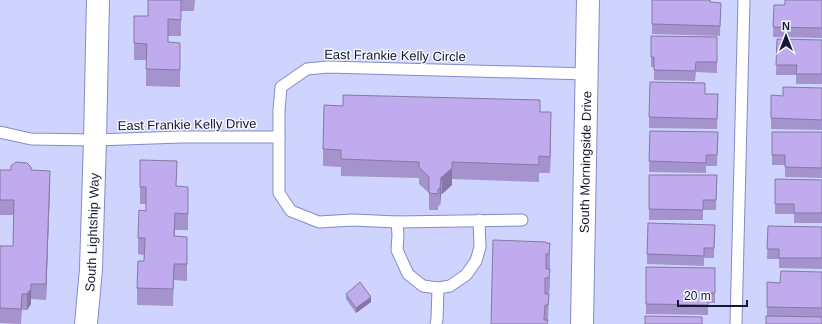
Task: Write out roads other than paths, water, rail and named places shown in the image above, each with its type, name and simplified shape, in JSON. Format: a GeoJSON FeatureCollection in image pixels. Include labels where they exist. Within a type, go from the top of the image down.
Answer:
{"type":"FeatureCollection","features":[{"type":"Feature","properties":{"kind":"street","name":"South Lightship Way"},"geometry":{"type":"LineString","coordinates":[[86,324],[91,269],[98,0]]}},
{"type":"Feature","properties":{"kind":"street","name":"South Morningside Drive"},"geometry":{"type":"LineString","coordinates":[[582,324],[588,0]]}},
{"type":"Feature","properties":{"kind":"lane"},"geometry":{"type":"LineString","coordinates":[[736,324],[744,0]]}},
{"type":"Feature","properties":{"kind":"lane","name":"East Frankie Kelly Circle"},"geometry":{"type":"LineString","coordinates":[[522,220],[397,222],[353,220],[319,222],[291,211],[279,193],[279,110],[281,87],[307,69],[328,67],[587,74]]}},
{"type":"Feature","properties":{"kind":"lane"},"geometry":{"type":"LineString","coordinates":[[0,132],[31,139],[95,140]]}},
{"type":"Feature","properties":{"kind":"lane","name":"East Frankie Kelly Drive"},"geometry":{"type":"LineString","coordinates":[[95,140],[279,137]]}},
{"type":"Feature","properties":{"kind":"lane"},"geometry":{"type":"LineString","coordinates":[[397,222],[397,250],[408,274],[422,286],[438,288],[450,286],[466,275],[476,261],[480,246],[479,220]]}},
{"type":"Feature","properties":{"kind":"lane"},"geometry":{"type":"LineString","coordinates":[[436,324],[438,288]]}}]}
